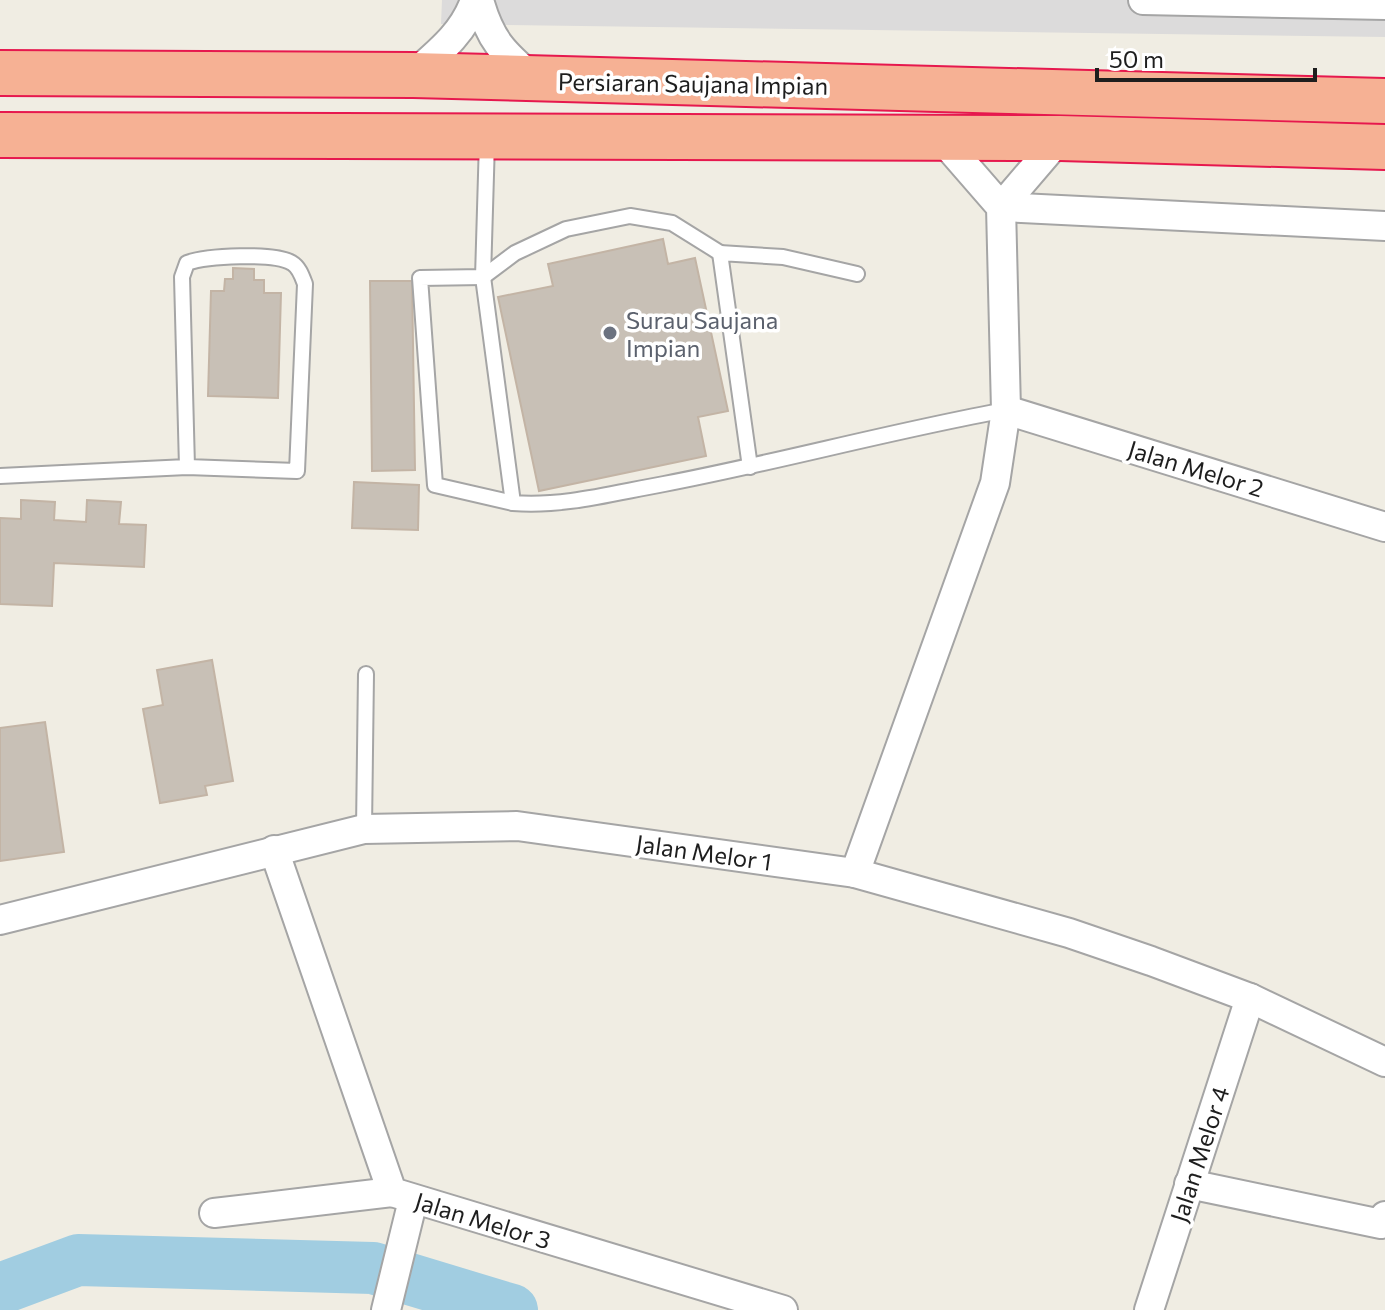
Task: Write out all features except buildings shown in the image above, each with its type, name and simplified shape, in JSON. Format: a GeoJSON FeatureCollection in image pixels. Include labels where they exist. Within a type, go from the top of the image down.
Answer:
{"type":"FeatureCollection","features":[{"type":"Feature","properties":{"kind":"highway","name":"Persiaran Saujana Impian"},"geometry":{"type":"LineString","coordinates":[[0,73],[413,75],[1385,101]]}},
{"type":"Feature","properties":{"kind":"highway"},"geometry":{"type":"LineString","coordinates":[[0,135],[1060,138],[1385,147]]}},
{"type":"Feature","properties":{"kind":"street"},"geometry":{"type":"LineString","coordinates":[[413,75],[446,47],[477,0]]}},
{"type":"Feature","properties":{"kind":"street"},"geometry":{"type":"LineString","coordinates":[[477,0],[486,26],[502,53],[534,79]]}},
{"type":"Feature","properties":{"kind":"street"},"geometry":{"type":"LineString","coordinates":[[1143,0],[1310,1],[1385,5]]}},
{"type":"Feature","properties":{"kind":"street"},"geometry":{"type":"LineString","coordinates":[[855,873],[995,483],[1006,410],[1001,207],[941,138]]}},
{"type":"Feature","properties":{"kind":"street"},"geometry":{"type":"LineString","coordinates":[[1001,207],[1060,138]]}},
{"type":"Feature","properties":{"kind":"street"},"geometry":{"type":"LineString","coordinates":[[1001,207],[1385,226]]}},
{"type":"Feature","properties":{"kind":"street","name":"Jalan Melor 2"},"geometry":{"type":"LineString","coordinates":[[1006,410],[1385,527]]}},
{"type":"Feature","properties":{"kind":"street","name":"Jalan Melor 1"},"geometry":{"type":"LineString","coordinates":[[0,920],[364,829],[517,826],[855,873],[1069,933],[1250,998],[1385,1062]]}},
{"type":"Feature","properties":{"kind":"street","name":"Jalan Melor 3"},"geometry":{"type":"LineString","coordinates":[[274,850],[404,1204],[783,1310]]}},
{"type":"Feature","properties":{"kind":"street","name":"Jalan Melor 4"},"geometry":{"type":"LineString","coordinates":[[1149,1310],[1250,998]]}},
{"type":"Feature","properties":{"kind":"street"},"geometry":{"type":"LineString","coordinates":[[1189,1184],[1381,1224],[1385,1216]]}},
{"type":"Feature","properties":{"kind":"street"},"geometry":{"type":"LineString","coordinates":[[214,1213],[404,1204],[386,1310]]}},
{"type":"Feature","properties":{"kind":"lane"},"geometry":{"type":"LineString","coordinates":[[487,137],[483,277],[513,503]]}},
{"type":"Feature","properties":{"kind":"lane"},"geometry":{"type":"LineString","coordinates":[[857,274],[783,257],[720,253],[672,223],[630,216],[566,229],[515,253],[483,277],[420,278],[435,485],[513,503],[549,506],[750,467],[916,427],[1006,410]]}},
{"type":"Feature","properties":{"kind":"lane"},"geometry":{"type":"LineString","coordinates":[[720,253],[750,467]]}},
{"type":"Feature","properties":{"kind":"lane"},"geometry":{"type":"LineString","coordinates":[[0,476],[187,467],[297,471],[305,284],[296,265],[282,258],[201,258],[187,263],[182,277],[187,467]]}},
{"type":"Feature","properties":{"kind":"lane"},"geometry":{"type":"LineString","coordinates":[[364,829],[366,674]]}},
{"type":"Feature","properties":{"kind":"shaded area"},"geometry":{"type":"Polygon","coordinates":[[[442,0],[1385,0],[1385,37],[441,24],[442,0]]]}},
{"type":"Feature","properties":{"kind":"waterway"},"geometry":{"type":"LineString","coordinates":[[0,1289],[78,1260],[373,1268],[512,1310]]}},
{"type":"Feature","properties":{"kind":"place","name":"Surau Saujana Impian"},"geometry":{"type":"Point","coordinates":[610,333]}}]}
